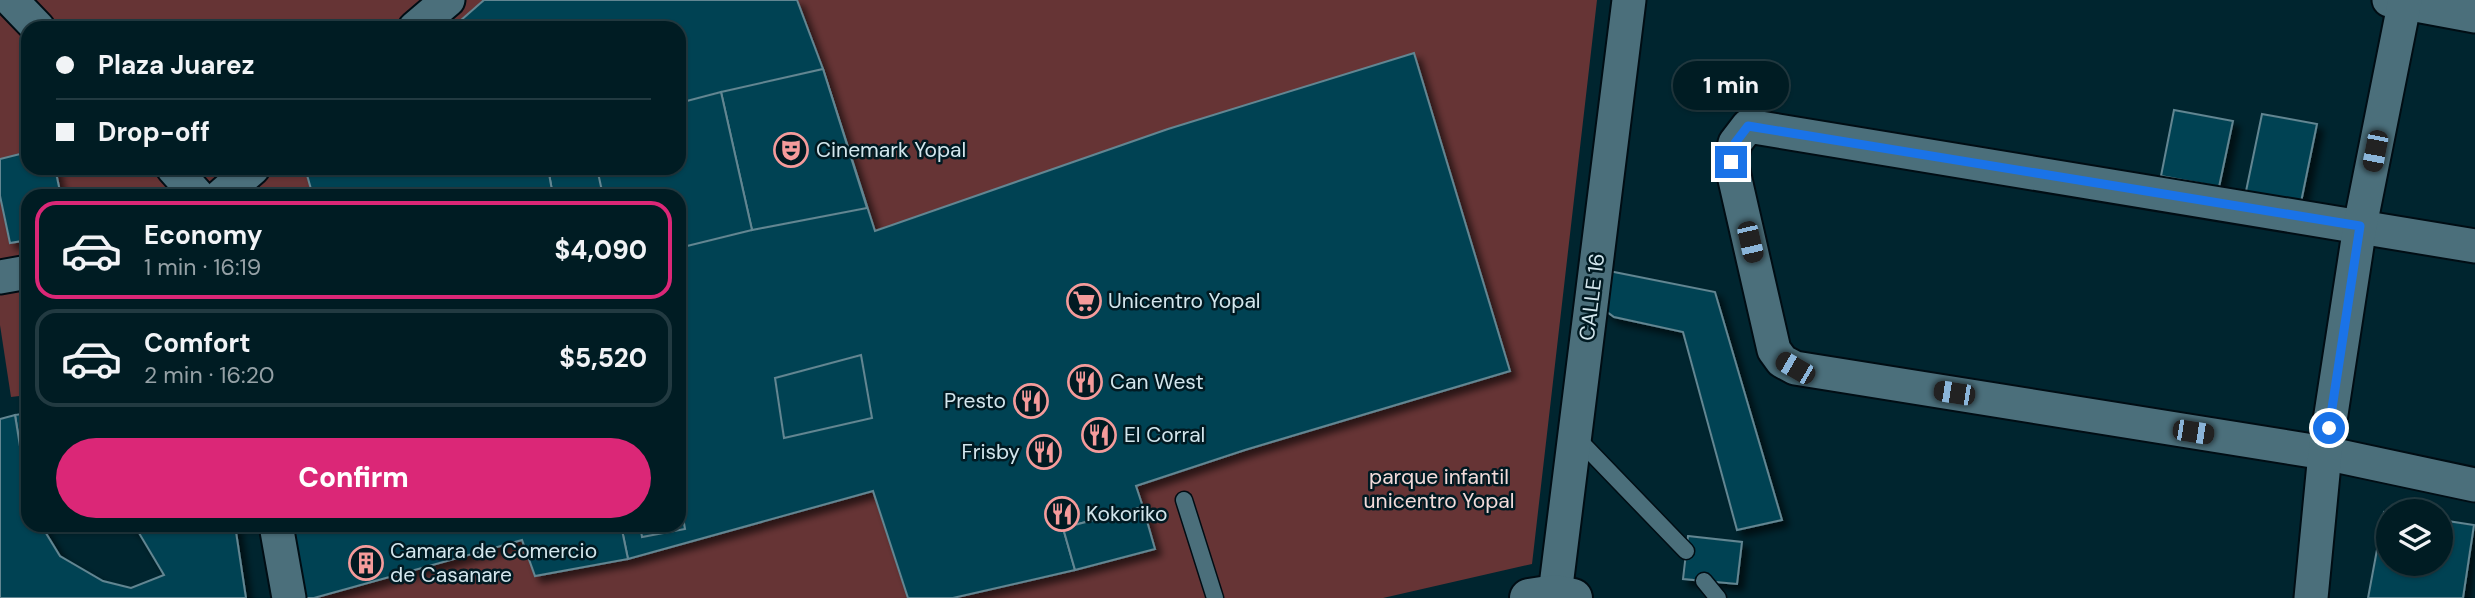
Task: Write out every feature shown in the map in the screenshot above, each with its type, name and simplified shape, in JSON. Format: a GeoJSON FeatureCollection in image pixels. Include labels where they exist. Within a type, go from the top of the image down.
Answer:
{"type":"FeatureCollection","features":[{"type":"Feature","properties":{"kind":"street"},"geometry":{"type":"LineString","coordinates":[[11,0],[31,21]]}},
{"type":"Feature","properties":{"kind":"street"},"geometry":{"type":"LineString","coordinates":[[423,21],[448,0]]}},
{"type":"Feature","properties":{"kind":"street","name":"CALLE 16"},"geometry":{"type":"LineString","coordinates":[[1552,597],[1629,0]]}},
{"type":"Feature","properties":{"kind":"street"},"geometry":{"type":"LineString","coordinates":[[2311,598],[2325,453],[2360,226],[2400,1],[2475,16]]}},
{"type":"Feature","properties":{"kind":"street"},"geometry":{"type":"LineString","coordinates":[[2475,246],[1748,126],[1735,143],[1731,162],[1774,350],[1782,361],[1795,368],[2325,453],[2475,485]]}},
{"type":"Feature","properties":{"kind":"street"},"geometry":{"type":"LineString","coordinates":[[179,175],[192,189]]}},
{"type":"Feature","properties":{"kind":"street"},"geometry":{"type":"LineString","coordinates":[[229,189],[245,175]]}},
{"type":"Feature","properties":{"kind":"street"},"geometry":{"type":"LineString","coordinates":[[0,277],[21,273]]}},
{"type":"Feature","properties":{"kind":"street"},"geometry":{"type":"LineString","coordinates":[[277,532],[289,598]]}},
{"type":"Feature","properties":{"kind":"lane"},"geometry":{"type":"LineString","coordinates":[[1574,436],[1686,551]]}},
{"type":"Feature","properties":{"kind":"lane"},"geometry":{"type":"LineString","coordinates":[[1184,500],[1216,598]]}},
{"type":"Feature","properties":{"kind":"lane"},"geometry":{"type":"LineString","coordinates":[[1704,581],[1718,598]]}},
{"type":"Feature","properties":{"kind":"green space"},"geometry":{"type":"Polygon","coordinates":[[[0,0],[484,0],[460,21],[21,21],[21,175],[307,175],[311,189],[21,189],[21,256],[0,260],[0,0]]]}},
{"type":"Feature","properties":{"kind":"green space","name":"parque infantil unicentro Yopal"},"geometry":{"type":"Polygon","coordinates":[[[797,0],[1597,0],[1532,564],[1383,598],[953,598],[1155,549],[1136,486],[1510,370],[1414,53],[875,231],[797,0]]]}},
{"type":"Feature","properties":{"kind":"green space"},"geometry":{"type":"Polygon","coordinates":[[[21,285],[21,396],[11,397],[0,325],[0,289],[21,285]]]}},
{"type":"Feature","properties":{"kind":"green space"},"geometry":{"type":"Polygon","coordinates":[[[873,491],[908,598],[314,598],[522,540],[535,576],[628,559],[873,491]]]}},
{"type":"Feature","properties":{"kind":"building","name":"Unicentro Yopal"},"geometry":{"type":"Polygon","coordinates":[[[484,0],[797,0],[823,69],[875,231],[1168,129],[1414,53],[1510,371],[1245,450],[1136,486],[1143,507],[1063,528],[1075,570],[953,598],[908,598],[873,491],[628,559],[622,532],[686,532],[686,189],[552,189],[549,175],[686,175],[686,21],[460,21],[484,0]]]}},
{"type":"Feature","properties":{"kind":"building","name":"Cinemark Yopal"},"geometry":{"type":"Polygon","coordinates":[[[823,69],[867,208],[752,230],[721,92],[823,69]]]}},
{"type":"Feature","properties":{"kind":"building"},"geometry":{"type":"Polygon","coordinates":[[[721,92],[752,230],[686,246],[686,189],[602,189],[598,175],[686,175],[686,101],[721,92]]]}},
{"type":"Feature","properties":{"kind":"building"},"geometry":{"type":"Polygon","coordinates":[[[2174,110],[2233,121],[2219,187],[2161,176],[2174,110]]]}},
{"type":"Feature","properties":{"kind":"building"},"geometry":{"type":"Polygon","coordinates":[[[2262,114],[2317,124],[2300,207],[2245,196],[2262,114]]]}},
{"type":"Feature","properties":{"kind":"building"},"geometry":{"type":"Polygon","coordinates":[[[21,154],[21,175],[56,175],[60,189],[21,189],[21,241],[10,243],[0,196],[0,159],[21,154]]]}},
{"type":"Feature","properties":{"kind":"building"},"geometry":{"type":"Polygon","coordinates":[[[307,175],[549,175],[552,189],[311,189],[307,175]]]}},
{"type":"Feature","properties":{"kind":"building"},"geometry":{"type":"Polygon","coordinates":[[[1609,271],[1715,292],[1782,520],[1737,530],[1683,332],[1614,317],[1603,309],[1609,271]]]}},
{"type":"Feature","properties":{"kind":"building"},"geometry":{"type":"Polygon","coordinates":[[[861,355],[872,418],[784,438],[775,378],[861,355]]]}},
{"type":"Feature","properties":{"kind":"building"},"geometry":{"type":"Polygon","coordinates":[[[21,414],[21,452],[15,415],[21,414]]]}},
{"type":"Feature","properties":{"kind":"building"},"geometry":{"type":"Polygon","coordinates":[[[15,415],[21,452],[21,532],[45,532],[60,556],[103,581],[131,588],[164,575],[138,532],[236,532],[246,598],[0,598],[0,419],[15,415]]]}},
{"type":"Feature","properties":{"kind":"building"},"geometry":{"type":"Polygon","coordinates":[[[1143,507],[1155,549],[1075,570],[1063,528],[1143,507]]]}},
{"type":"Feature","properties":{"kind":"building"},"geometry":{"type":"Polygon","coordinates":[[[2453,522],[2474,525],[2463,598],[2368,598],[2376,555],[2376,576],[2453,576],[2453,522]]]}},
{"type":"Feature","properties":{"kind":"building","name":"Camara de Comercio de Casanare"},"geometry":{"type":"Polygon","coordinates":[[[287,532],[622,532],[628,559],[535,576],[522,540],[314,598],[299,598],[287,532]]]}},
{"type":"Feature","properties":{"kind":"building"},"geometry":{"type":"Polygon","coordinates":[[[641,532],[669,532],[642,537],[641,532]]]}},
{"type":"Feature","properties":{"kind":"building"},"geometry":{"type":"Polygon","coordinates":[[[1688,536],[1742,542],[1737,584],[1683,579],[1688,536]]]}},
{"type":"Feature","properties":{"kind":"place","name":"Cinemark Yopal"},"geometry":{"type":"Point","coordinates":[791,150]}},
{"type":"Feature","properties":{"kind":"place","name":"Unicentro Yopal"},"geometry":{"type":"Point","coordinates":[1084,301]}},
{"type":"Feature","properties":{"kind":"place","name":"Can West"},"geometry":{"type":"Point","coordinates":[1085,382]}},
{"type":"Feature","properties":{"kind":"place","name":"Presto"},"geometry":{"type":"Point","coordinates":[1031,401]}},
{"type":"Feature","properties":{"kind":"place","name":"El Corral"},"geometry":{"type":"Point","coordinates":[1099,435]}},
{"type":"Feature","properties":{"kind":"place","name":"Frisby"},"geometry":{"type":"Point","coordinates":[1044,452]}},
{"type":"Feature","properties":{"kind":"place","name":"Kokoriko"},"geometry":{"type":"Point","coordinates":[1062,514]}},
{"type":"Feature","properties":{"kind":"place","name":"Camara de Comercio de Casanare"},"geometry":{"type":"Point","coordinates":[366,563]}},
{"type":"Feature","properties":{"kind":"route"},"geometry":{"type":"LineString","coordinates":[[1731,162],[1735,143],[1748,126],[2360,226],[2329,428]]}}]}
